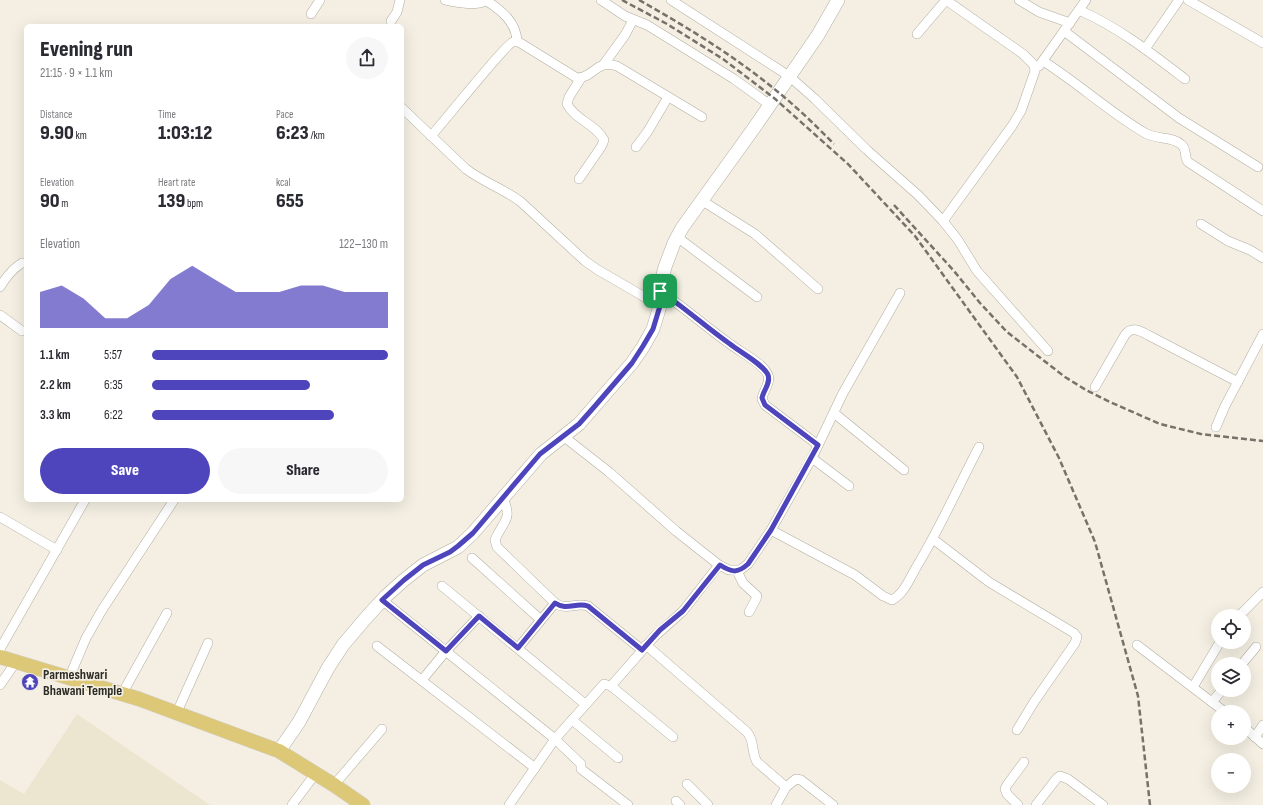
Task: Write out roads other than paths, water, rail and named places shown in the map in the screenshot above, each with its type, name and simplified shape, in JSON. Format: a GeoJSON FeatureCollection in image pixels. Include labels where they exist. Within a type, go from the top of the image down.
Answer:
{"type":"FeatureCollection","features":[{"type":"Feature","properties":{"kind":"main road"},"geometry":{"type":"LineString","coordinates":[[0,657],[177,712],[278,750],[316,773],[363,805]]}},
{"type":"Feature","properties":{"kind":"street"},"geometry":{"type":"LineString","coordinates":[[311,14],[320,0]]}},
{"type":"Feature","properties":{"kind":"street"},"geometry":{"type":"LineString","coordinates":[[391,21],[397,12],[400,0]]}},
{"type":"Feature","properties":{"kind":"street"},"geometry":{"type":"LineString","coordinates":[[444,0],[466,3],[481,3],[488,1],[501,11],[511,22],[517,35],[517,41]]}},
{"type":"Feature","properties":{"kind":"street"},"geometry":{"type":"LineString","coordinates":[[601,0],[633,20],[647,25],[673,40],[770,105]]}},
{"type":"Feature","properties":{"kind":"street"},"geometry":{"type":"LineString","coordinates":[[671,0],[740,43],[787,80],[918,196],[943,221],[958,240],[977,271],[1048,351]]}},
{"type":"Feature","properties":{"kind":"street"},"geometry":{"type":"LineString","coordinates":[[278,750],[299,722],[328,668],[343,645],[382,600],[423,565],[458,546],[473,533],[540,454],[579,424],[632,363],[653,329],[660,306],[660,291],[665,267],[677,237],[701,200],[754,128],[818,35],[838,0]]}},
{"type":"Feature","properties":{"kind":"street"},"geometry":{"type":"LineString","coordinates":[[917,34],[946,0],[1023,54],[1034,65],[1034,71],[1021,111],[1012,126],[943,221]]}},
{"type":"Feature","properties":{"kind":"street"},"geometry":{"type":"LineString","coordinates":[[1019,0],[1067,27],[1179,118],[1258,167]]}},
{"type":"Feature","properties":{"kind":"street"},"geometry":{"type":"LineString","coordinates":[[1034,71],[1043,61],[1086,0]]}},
{"type":"Feature","properties":{"kind":"street"},"geometry":{"type":"LineString","coordinates":[[1146,49],[1178,0]]}},
{"type":"Feature","properties":{"kind":"street"},"geometry":{"type":"LineString","coordinates":[[1188,0],[1263,43]]}},
{"type":"Feature","properties":{"kind":"street"},"geometry":{"type":"LineString","coordinates":[[1079,10],[1097,18],[1146,49],[1185,79]]}},
{"type":"Feature","properties":{"kind":"street"},"geometry":{"type":"LineString","coordinates":[[604,64],[625,35],[633,20]]}},
{"type":"Feature","properties":{"kind":"street"},"geometry":{"type":"LineString","coordinates":[[517,41],[573,77],[581,78]]}},
{"type":"Feature","properties":{"kind":"street"},"geometry":{"type":"LineString","coordinates":[[431,136],[509,44],[517,41]]}},
{"type":"Feature","properties":{"kind":"street"},"geometry":{"type":"LineString","coordinates":[[1043,61],[1070,78],[1101,104],[1146,133],[1180,143],[1185,150],[1186,159],[1188,162],[1263,211]]}},
{"type":"Feature","properties":{"kind":"street"},"geometry":{"type":"LineString","coordinates":[[579,179],[602,147],[604,140],[600,134],[571,111],[567,104],[569,97],[581,78],[604,64],[610,63],[617,66],[702,117]]}},
{"type":"Feature","properties":{"kind":"street"},"geometry":{"type":"LineString","coordinates":[[636,147],[648,131],[668,97]]}},
{"type":"Feature","properties":{"kind":"street"},"geometry":{"type":"LineString","coordinates":[[404,110],[474,175],[498,187],[521,202],[585,261],[660,306]]}},
{"type":"Feature","properties":{"kind":"street"},"geometry":{"type":"LineString","coordinates":[[701,200],[755,234],[818,288]]}},
{"type":"Feature","properties":{"kind":"street"},"geometry":{"type":"LineString","coordinates":[[1201,224],[1228,242],[1250,250],[1263,258]]}},
{"type":"Feature","properties":{"kind":"street"},"geometry":{"type":"LineString","coordinates":[[677,237],[758,297]]}},
{"type":"Feature","properties":{"kind":"street"},"geometry":{"type":"LineString","coordinates":[[0,287],[13,269],[24,263]]}},
{"type":"Feature","properties":{"kind":"street"},"geometry":{"type":"LineString","coordinates":[[660,291],[682,306],[729,344],[757,363],[769,377],[769,381],[762,398],[765,405],[818,445]]}},
{"type":"Feature","properties":{"kind":"street"},"geometry":{"type":"LineString","coordinates":[[563,436],[609,472],[676,531],[720,565],[728,570],[740,570],[748,564],[771,530],[812,458],[843,393],[900,293]]}},
{"type":"Feature","properties":{"kind":"street"},"geometry":{"type":"LineString","coordinates":[[0,315],[22,331]]}},
{"type":"Feature","properties":{"kind":"street"},"geometry":{"type":"LineString","coordinates":[[1095,387],[1128,331],[1132,329],[1139,330],[1238,382]]}},
{"type":"Feature","properties":{"kind":"street"},"geometry":{"type":"LineString","coordinates":[[1216,427],[1262,336]]}},
{"type":"Feature","properties":{"kind":"street"},"geometry":{"type":"LineString","coordinates":[[834,413],[904,470]]}},
{"type":"Feature","properties":{"kind":"street"},"geometry":{"type":"LineString","coordinates":[[771,530],[855,575],[883,596],[892,600],[896,598],[906,585],[933,539],[979,448]]}},
{"type":"Feature","properties":{"kind":"street"},"geometry":{"type":"LineString","coordinates":[[812,458],[849,486]]}},
{"type":"Feature","properties":{"kind":"street"},"geometry":{"type":"LineString","coordinates":[[503,498],[508,514],[496,538],[496,544],[555,603],[565,607],[583,605],[588,606],[644,648],[747,732],[752,739],[753,752],[757,762],[786,788]]}},
{"type":"Feature","properties":{"kind":"street"},"geometry":{"type":"LineString","coordinates":[[0,649],[84,502]]}},
{"type":"Feature","properties":{"kind":"street"},"geometry":{"type":"LineString","coordinates":[[70,678],[86,638],[170,502]]}},
{"type":"Feature","properties":{"kind":"street"},"geometry":{"type":"LineString","coordinates":[[0,517],[56,550]]}},
{"type":"Feature","properties":{"kind":"street"},"geometry":{"type":"LineString","coordinates":[[933,539],[989,582],[1077,636],[1075,643],[1034,702],[1017,730]]}},
{"type":"Feature","properties":{"kind":"street"},"geometry":{"type":"LineString","coordinates":[[472,558],[541,620]]}},
{"type":"Feature","properties":{"kind":"street"},"geometry":{"type":"LineString","coordinates":[[610,686],[660,630],[683,611],[720,565]]}},
{"type":"Feature","properties":{"kind":"street"},"geometry":{"type":"LineString","coordinates":[[737,571],[743,584],[757,596],[749,612]]}},
{"type":"Feature","properties":{"kind":"street"},"geometry":{"type":"LineString","coordinates":[[442,586],[585,704]]}},
{"type":"Feature","properties":{"kind":"street"},"geometry":{"type":"LineString","coordinates":[[1247,609],[1263,592]]}},
{"type":"Feature","properties":{"kind":"street"},"geometry":{"type":"LineString","coordinates":[[382,600],[555,740],[581,764],[581,770],[628,805]]}},
{"type":"Feature","properties":{"kind":"street"},"geometry":{"type":"LineString","coordinates":[[518,648],[555,603]]}},
{"type":"Feature","properties":{"kind":"street"},"geometry":{"type":"LineString","coordinates":[[122,694],[167,613]]}},
{"type":"Feature","properties":{"kind":"street"},"geometry":{"type":"LineString","coordinates":[[422,680],[446,651],[479,616]]}},
{"type":"Feature","properties":{"kind":"street"},"geometry":{"type":"LineString","coordinates":[[177,712],[208,643]]}},
{"type":"Feature","properties":{"kind":"street"},"geometry":{"type":"LineString","coordinates":[[1137,645],[1216,705]]}},
{"type":"Feature","properties":{"kind":"street"},"geometry":{"type":"LineString","coordinates":[[377,646],[535,768]]}},
{"type":"Feature","properties":{"kind":"street"},"geometry":{"type":"LineString","coordinates":[[1248,657],[1256,647]]}},
{"type":"Feature","properties":{"kind":"street"},"geometry":{"type":"LineString","coordinates":[[1193,687],[1216,649]]}},
{"type":"Feature","properties":{"kind":"street"},"geometry":{"type":"LineString","coordinates":[[0,685],[16,662]]}},
{"type":"Feature","properties":{"kind":"street"},"geometry":{"type":"LineString","coordinates":[[509,805],[555,740],[603,684],[610,686],[673,737]]}},
{"type":"Feature","properties":{"kind":"street"},"geometry":{"type":"LineString","coordinates":[[1212,702],[1216,697]]}},
{"type":"Feature","properties":{"kind":"street"},"geometry":{"type":"LineString","coordinates":[[572,720],[618,758]]}},
{"type":"Feature","properties":{"kind":"street"},"geometry":{"type":"LineString","coordinates":[[1255,737],[1263,725]]}},
{"type":"Feature","properties":{"kind":"street"},"geometry":{"type":"LineString","coordinates":[[334,785],[382,729]]}},
{"type":"Feature","properties":{"kind":"street"},"geometry":{"type":"LineString","coordinates":[[1251,734],[1263,744]]}},
{"type":"Feature","properties":{"kind":"street"},"geometry":{"type":"LineString","coordinates":[[1018,805],[1007,794],[1005,789],[1024,762]]}},
{"type":"Feature","properties":{"kind":"street"},"geometry":{"type":"LineString","coordinates":[[292,805],[316,773]]}},
{"type":"Feature","properties":{"kind":"street"},"geometry":{"type":"LineString","coordinates":[[1036,805],[1060,776],[1068,778],[1103,805]]}},
{"type":"Feature","properties":{"kind":"street"},"geometry":{"type":"LineString","coordinates":[[776,805],[786,788],[796,779],[833,805]]}},
{"type":"Feature","properties":{"kind":"street"},"geometry":{"type":"LineString","coordinates":[[687,784],[708,805]]}},
{"type":"Feature","properties":{"kind":"railway"},"geometry":{"type":"LineString","coordinates":[[622,0],[667,24],[723,59],[774,98],[848,164],[915,236],[1017,377],[1059,458],[1095,542],[1138,696],[1150,805]]}},
{"type":"Feature","properties":{"kind":"railway"},"geometry":{"type":"LineString","coordinates":[[639,0],[693,32],[762,79],[793,104],[834,144]]}},
{"type":"Feature","properties":{"kind":"railway"},"geometry":{"type":"LineString","coordinates":[[894,205],[1007,332],[1065,377],[1110,402],[1160,424],[1201,434],[1263,441]]}},
{"type":"Feature","properties":{"kind":"place","name":"Parmeshwari Bhawani Temple"},"geometry":{"type":"Point","coordinates":[30,682]}}]}
